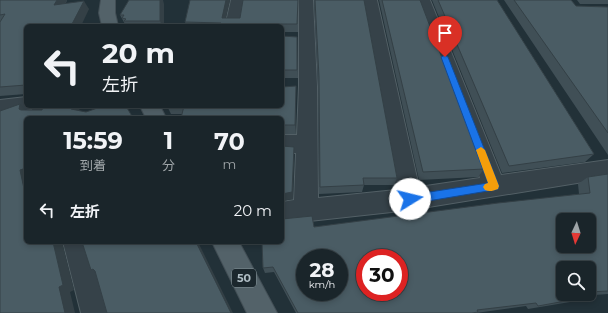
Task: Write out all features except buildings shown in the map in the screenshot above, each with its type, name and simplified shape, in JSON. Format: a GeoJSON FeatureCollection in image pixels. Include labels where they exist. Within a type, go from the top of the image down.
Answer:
{"type":"FeatureCollection","features":[{"type":"Feature","properties":{"kind":"main road"},"geometry":{"type":"LineString","coordinates":[[108,0],[107,13],[110,24]]}},
{"type":"Feature","properties":{"kind":"main road","name":"50"},"geometry":{"type":"LineString","coordinates":[[226,244],[262,313]]}},
{"type":"Feature","properties":{"kind":"street"},"geometry":{"type":"LineString","coordinates":[[233,24],[238,0]]}},
{"type":"Feature","properties":{"kind":"street"},"geometry":{"type":"LineString","coordinates":[[306,0],[298,39],[308,86],[306,210]]}},
{"type":"Feature","properties":{"kind":"street"},"geometry":{"type":"LineString","coordinates":[[370,0],[410,199]]}},
{"type":"Feature","properties":{"kind":"street"},"geometry":{"type":"LineString","coordinates":[[423,0],[494,186]]}},
{"type":"Feature","properties":{"kind":"street"},"geometry":{"type":"LineString","coordinates":[[289,87],[308,86]]}},
{"type":"Feature","properties":{"kind":"street"},"geometry":{"type":"LineString","coordinates":[[0,107],[24,104]]}},
{"type":"Feature","properties":{"kind":"street"},"geometry":{"type":"LineString","coordinates":[[284,144],[307,144]]}},
{"type":"Feature","properties":{"kind":"street"},"geometry":{"type":"LineString","coordinates":[[284,213],[410,199],[494,186],[602,165]]}},
{"type":"Feature","properties":{"kind":"street"},"geometry":{"type":"LineString","coordinates":[[77,244],[96,313]]}},
{"type":"Feature","properties":{"kind":"slow traffic"},"geometry":{"type":"LineString","coordinates":[[481,150],[494,186],[488,187]]}},
{"type":"Feature","properties":{"kind":"route"},"geometry":{"type":"LineString","coordinates":[[410,199],[494,186],[445,57]]}}]}
